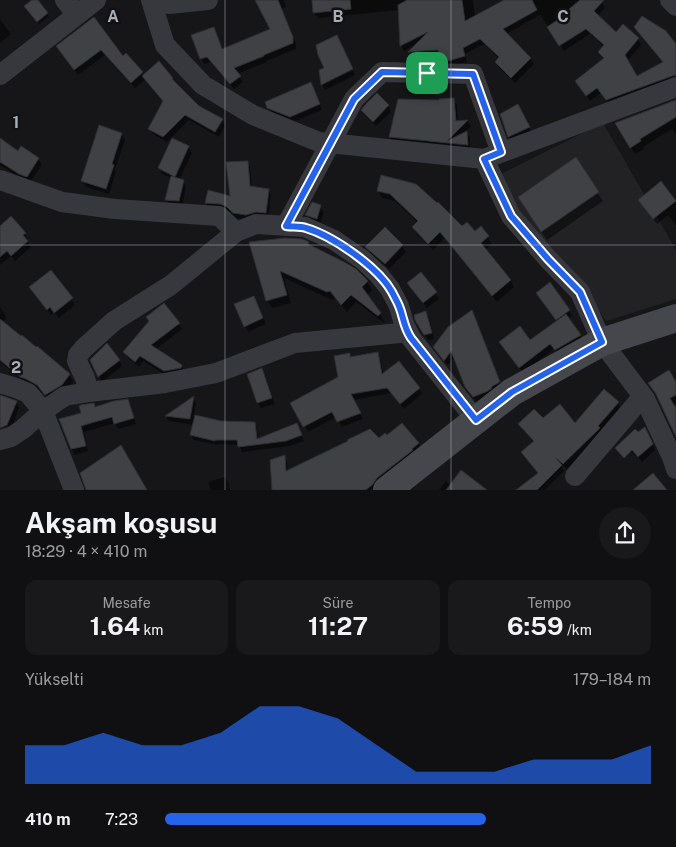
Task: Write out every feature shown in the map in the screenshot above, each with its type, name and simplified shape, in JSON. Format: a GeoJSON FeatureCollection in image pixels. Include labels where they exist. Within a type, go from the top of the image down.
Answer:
{"type":"FeatureCollection","features":[{"type":"Feature","properties":{"kind":"street"},"geometry":{"type":"LineString","coordinates":[[0,75],[71,7],[96,0]]}},
{"type":"Feature","properties":{"kind":"street"},"geometry":{"type":"LineString","coordinates":[[208,0],[170,4],[152,0],[165,45],[203,85],[253,115],[319,142],[493,156],[676,87]]}},
{"type":"Feature","properties":{"kind":"street"},"geometry":{"type":"LineString","coordinates":[[670,0],[676,6]]}},
{"type":"Feature","properties":{"kind":"street"},"geometry":{"type":"LineString","coordinates":[[286,226],[354,99],[382,72],[473,74],[493,156],[511,216],[548,259],[580,292],[602,342],[643,396],[675,460]]}},
{"type":"Feature","properties":{"kind":"street"},"geometry":{"type":"LineString","coordinates":[[0,180],[62,202],[114,209],[219,216],[236,232]]}},
{"type":"Feature","properties":{"kind":"street"},"geometry":{"type":"LineString","coordinates":[[89,392],[77,361],[78,355],[114,321],[172,285],[236,232],[256,224],[305,227],[334,240],[363,260],[379,275],[390,289],[399,306],[406,331],[476,420]]}},
{"type":"Feature","properties":{"kind":"street"},"geometry":{"type":"LineString","coordinates":[[395,486],[512,392],[602,342],[676,318]]}},
{"type":"Feature","properties":{"kind":"street"},"geometry":{"type":"LineString","coordinates":[[0,440],[11,437],[23,429],[42,411],[65,396],[165,383],[216,372],[296,343],[406,331]]}},
{"type":"Feature","properties":{"kind":"street"},"geometry":{"type":"LineString","coordinates":[[0,383],[28,393],[42,411],[74,490]]}},
{"type":"Feature","properties":{"kind":"street"},"geometry":{"type":"LineString","coordinates":[[575,476],[643,396]]}},
{"type":"Feature","properties":{"kind":"shaded area"},"geometry":{"type":"Polygon","coordinates":[[[603,123],[676,250],[676,299],[606,321],[575,275],[489,180],[603,123]]]}},
{"type":"Feature","properties":{"kind":"building"},"geometry":{"type":"Polygon","coordinates":[[[32,0],[38,0],[48,13],[37,22],[24,6],[32,0]]]}},
{"type":"Feature","properties":{"kind":"building"},"geometry":{"type":"Polygon","coordinates":[[[255,0],[278,0],[293,37],[293,43],[234,68],[241,76],[230,84],[207,57],[200,59],[191,35],[214,27],[222,49],[270,29],[255,0]]]}},
{"type":"Feature","properties":{"kind":"building"},"geometry":{"type":"Polygon","coordinates":[[[312,0],[350,0],[351,9],[313,13],[312,0]]]}},
{"type":"Feature","properties":{"kind":"building"},"geometry":{"type":"Polygon","coordinates":[[[407,0],[462,0],[465,21],[504,0],[532,0],[537,10],[503,29],[531,58],[511,78],[495,62],[499,57],[480,39],[463,48],[465,56],[445,62],[441,61],[438,50],[408,52],[428,32],[400,46],[398,5],[407,0]]]}},
{"type":"Feature","properties":{"kind":"building"},"geometry":{"type":"Polygon","coordinates":[[[580,0],[604,0],[594,11],[616,32],[623,24],[639,38],[625,55],[637,76],[663,62],[634,27],[642,16],[666,31],[676,44],[676,75],[606,100],[597,88],[586,96],[575,81],[604,58],[598,52],[604,45],[586,29],[559,46],[547,27],[571,11],[569,9],[580,0]]]}},
{"type":"Feature","properties":{"kind":"building"},"geometry":{"type":"Polygon","coordinates":[[[94,17],[123,56],[126,53],[143,72],[131,83],[101,50],[74,70],[56,46],[94,17]]]}},
{"type":"Feature","properties":{"kind":"building"},"geometry":{"type":"Polygon","coordinates":[[[337,35],[353,69],[321,85],[319,70],[324,68],[316,45],[337,35]]]}},
{"type":"Feature","properties":{"kind":"building"},"geometry":{"type":"Polygon","coordinates":[[[159,61],[172,79],[199,106],[223,119],[215,132],[185,115],[163,137],[148,129],[163,101],[142,76],[159,61]]]}},
{"type":"Feature","properties":{"kind":"building"},"geometry":{"type":"Polygon","coordinates":[[[311,82],[320,104],[290,117],[267,108],[265,102],[311,82]]]}},
{"type":"Feature","properties":{"kind":"building"},"geometry":{"type":"Polygon","coordinates":[[[377,93],[389,105],[373,122],[361,110],[377,93]]]}},
{"type":"Feature","properties":{"kind":"building"},"geometry":{"type":"Polygon","coordinates":[[[454,98],[456,121],[468,120],[447,141],[467,131],[468,145],[389,137],[398,99],[439,100],[454,98]]]}},
{"type":"Feature","properties":{"kind":"building"},"geometry":{"type":"Polygon","coordinates":[[[676,100],[676,117],[640,139],[641,141],[630,148],[615,123],[676,100]]]}},
{"type":"Feature","properties":{"kind":"building"},"geometry":{"type":"Polygon","coordinates":[[[518,104],[530,127],[508,137],[500,114],[518,104]]]}},
{"type":"Feature","properties":{"kind":"building"},"geometry":{"type":"Polygon","coordinates":[[[99,125],[122,133],[106,189],[81,181],[99,125]]]}},
{"type":"Feature","properties":{"kind":"building"},"geometry":{"type":"Polygon","coordinates":[[[0,138],[18,151],[21,146],[39,158],[27,177],[0,162],[0,138]]]}},
{"type":"Feature","properties":{"kind":"building"},"geometry":{"type":"Polygon","coordinates":[[[172,138],[189,146],[175,177],[158,168],[172,138]]]}},
{"type":"Feature","properties":{"kind":"building"},"geometry":{"type":"Polygon","coordinates":[[[576,157],[599,192],[541,232],[518,197],[576,157]]]}},
{"type":"Feature","properties":{"kind":"building"},"geometry":{"type":"Polygon","coordinates":[[[248,161],[250,186],[269,189],[266,213],[256,212],[246,215],[233,213],[227,207],[220,204],[205,203],[208,190],[230,196],[226,162],[248,161]]]}},
{"type":"Feature","properties":{"kind":"building"},"geometry":{"type":"Polygon","coordinates":[[[381,175],[416,184],[438,202],[462,226],[467,222],[475,231],[481,226],[489,236],[481,243],[511,280],[492,296],[440,232],[428,244],[412,227],[418,221],[390,194],[377,191],[381,175]]]}},
{"type":"Feature","properties":{"kind":"building"},"geometry":{"type":"Polygon","coordinates":[[[171,176],[184,180],[179,201],[165,200],[171,176]]]}},
{"type":"Feature","properties":{"kind":"building"},"geometry":{"type":"Polygon","coordinates":[[[661,181],[676,201],[653,219],[638,200],[661,181]]]}},
{"type":"Feature","properties":{"kind":"building"},"geometry":{"type":"Polygon","coordinates":[[[312,202],[321,205],[317,219],[305,215],[312,202]]]}},
{"type":"Feature","properties":{"kind":"building"},"geometry":{"type":"Polygon","coordinates":[[[11,216],[26,233],[23,235],[28,241],[11,256],[7,251],[0,257],[0,226],[11,216]]]}},
{"type":"Feature","properties":{"kind":"building"},"geometry":{"type":"Polygon","coordinates":[[[385,227],[403,245],[385,264],[365,247],[385,227]]]}},
{"type":"Feature","properties":{"kind":"building"},"geometry":{"type":"Polygon","coordinates":[[[285,238],[302,239],[309,242],[308,244],[356,269],[368,281],[362,287],[381,313],[378,316],[351,295],[341,305],[330,291],[327,292],[280,271],[287,295],[266,301],[249,242],[285,238]]]}},
{"type":"Feature","properties":{"kind":"building"},"geometry":{"type":"Polygon","coordinates":[[[51,270],[73,298],[54,313],[50,307],[47,310],[29,287],[51,270]]]}},
{"type":"Feature","properties":{"kind":"building"},"geometry":{"type":"Polygon","coordinates":[[[421,272],[437,292],[423,303],[407,283],[421,272]]]}},
{"type":"Feature","properties":{"kind":"building"},"geometry":{"type":"Polygon","coordinates":[[[550,282],[570,310],[556,320],[536,293],[550,282]]]}},
{"type":"Feature","properties":{"kind":"building"},"geometry":{"type":"Polygon","coordinates":[[[254,296],[263,318],[244,327],[234,304],[254,296]]]}},
{"type":"Feature","properties":{"kind":"building"},"geometry":{"type":"Polygon","coordinates":[[[164,303],[180,323],[151,345],[182,365],[181,368],[164,371],[140,356],[135,362],[123,352],[149,321],[146,317],[164,303]]]}},
{"type":"Feature","properties":{"kind":"building"},"geometry":{"type":"Polygon","coordinates":[[[472,310],[500,382],[488,391],[473,397],[465,387],[451,351],[444,361],[433,347],[448,327],[472,310]]]}},
{"type":"Feature","properties":{"kind":"building"},"geometry":{"type":"Polygon","coordinates":[[[426,311],[432,333],[424,335],[414,315],[426,311]]]}},
{"type":"Feature","properties":{"kind":"building"},"geometry":{"type":"Polygon","coordinates":[[[566,314],[581,335],[555,350],[550,344],[519,368],[499,342],[520,326],[530,340],[566,314]]]}},
{"type":"Feature","properties":{"kind":"building"},"geometry":{"type":"Polygon","coordinates":[[[0,319],[37,346],[70,374],[62,385],[45,395],[37,385],[20,377],[0,360],[0,319]]]}},
{"type":"Feature","properties":{"kind":"building"},"geometry":{"type":"Polygon","coordinates":[[[107,343],[120,360],[98,377],[90,360],[107,343]]]}},
{"type":"Feature","properties":{"kind":"building"},"geometry":{"type":"Polygon","coordinates":[[[378,352],[382,374],[399,361],[420,388],[400,404],[387,388],[351,394],[361,413],[337,422],[332,412],[303,427],[290,403],[338,377],[334,356],[350,353],[350,357],[378,352]]]}},
{"type":"Feature","properties":{"kind":"building"},"geometry":{"type":"Polygon","coordinates":[[[262,368],[272,398],[257,403],[247,374],[262,368]]]}},
{"type":"Feature","properties":{"kind":"building"},"geometry":{"type":"Polygon","coordinates":[[[669,370],[676,382],[676,395],[670,398],[676,406],[676,437],[656,394],[648,383],[669,370]]]}},
{"type":"Feature","properties":{"kind":"building"},"geometry":{"type":"Polygon","coordinates":[[[604,389],[619,402],[598,426],[600,428],[563,464],[556,458],[562,465],[537,490],[516,490],[538,473],[521,452],[534,441],[518,424],[534,409],[543,418],[560,404],[575,423],[604,389]]]}},
{"type":"Feature","properties":{"kind":"building"},"geometry":{"type":"Polygon","coordinates":[[[0,395],[17,401],[7,425],[0,428],[0,395]]]}},
{"type":"Feature","properties":{"kind":"building"},"geometry":{"type":"Polygon","coordinates":[[[194,396],[190,419],[165,416],[194,396]]]}},
{"type":"Feature","properties":{"kind":"building"},"geometry":{"type":"Polygon","coordinates":[[[128,399],[134,418],[114,424],[112,417],[81,426],[86,446],[71,449],[59,419],[81,413],[79,406],[81,405],[94,403],[95,407],[128,399]]]}},
{"type":"Feature","properties":{"kind":"building"},"geometry":{"type":"Polygon","coordinates":[[[195,415],[221,421],[255,422],[257,439],[297,423],[302,435],[286,441],[238,447],[237,440],[215,441],[190,435],[195,415]]]}},
{"type":"Feature","properties":{"kind":"building"},"geometry":{"type":"Polygon","coordinates":[[[402,423],[419,443],[413,450],[377,478],[366,490],[272,490],[270,460],[285,455],[286,471],[370,429],[379,438],[385,433],[387,435],[402,423]]]}},
{"type":"Feature","properties":{"kind":"building"},"geometry":{"type":"Polygon","coordinates":[[[645,427],[653,444],[638,457],[632,450],[624,458],[615,448],[635,429],[638,432],[645,427]]]}},
{"type":"Feature","properties":{"kind":"building"},"geometry":{"type":"Polygon","coordinates":[[[121,445],[147,490],[86,490],[80,473],[121,445]]]}},
{"type":"Feature","properties":{"kind":"building"},"geometry":{"type":"Polygon","coordinates":[[[461,470],[487,490],[446,490],[461,470]]]}},
{"type":"Feature","properties":{"kind":"building"},"geometry":{"type":"Polygon","coordinates":[[[653,473],[667,490],[633,490],[653,473]]]}},
{"type":"Feature","properties":{"kind":"route"},"geometry":{"type":"LineString","coordinates":[[382,72],[427,73],[473,74],[501,152],[484,159],[511,216],[548,259],[580,292],[602,342],[512,392],[476,420],[406,331],[399,306],[390,289],[379,275],[363,260],[334,240],[305,227],[286,226],[354,99],[382,72]]}}]}
